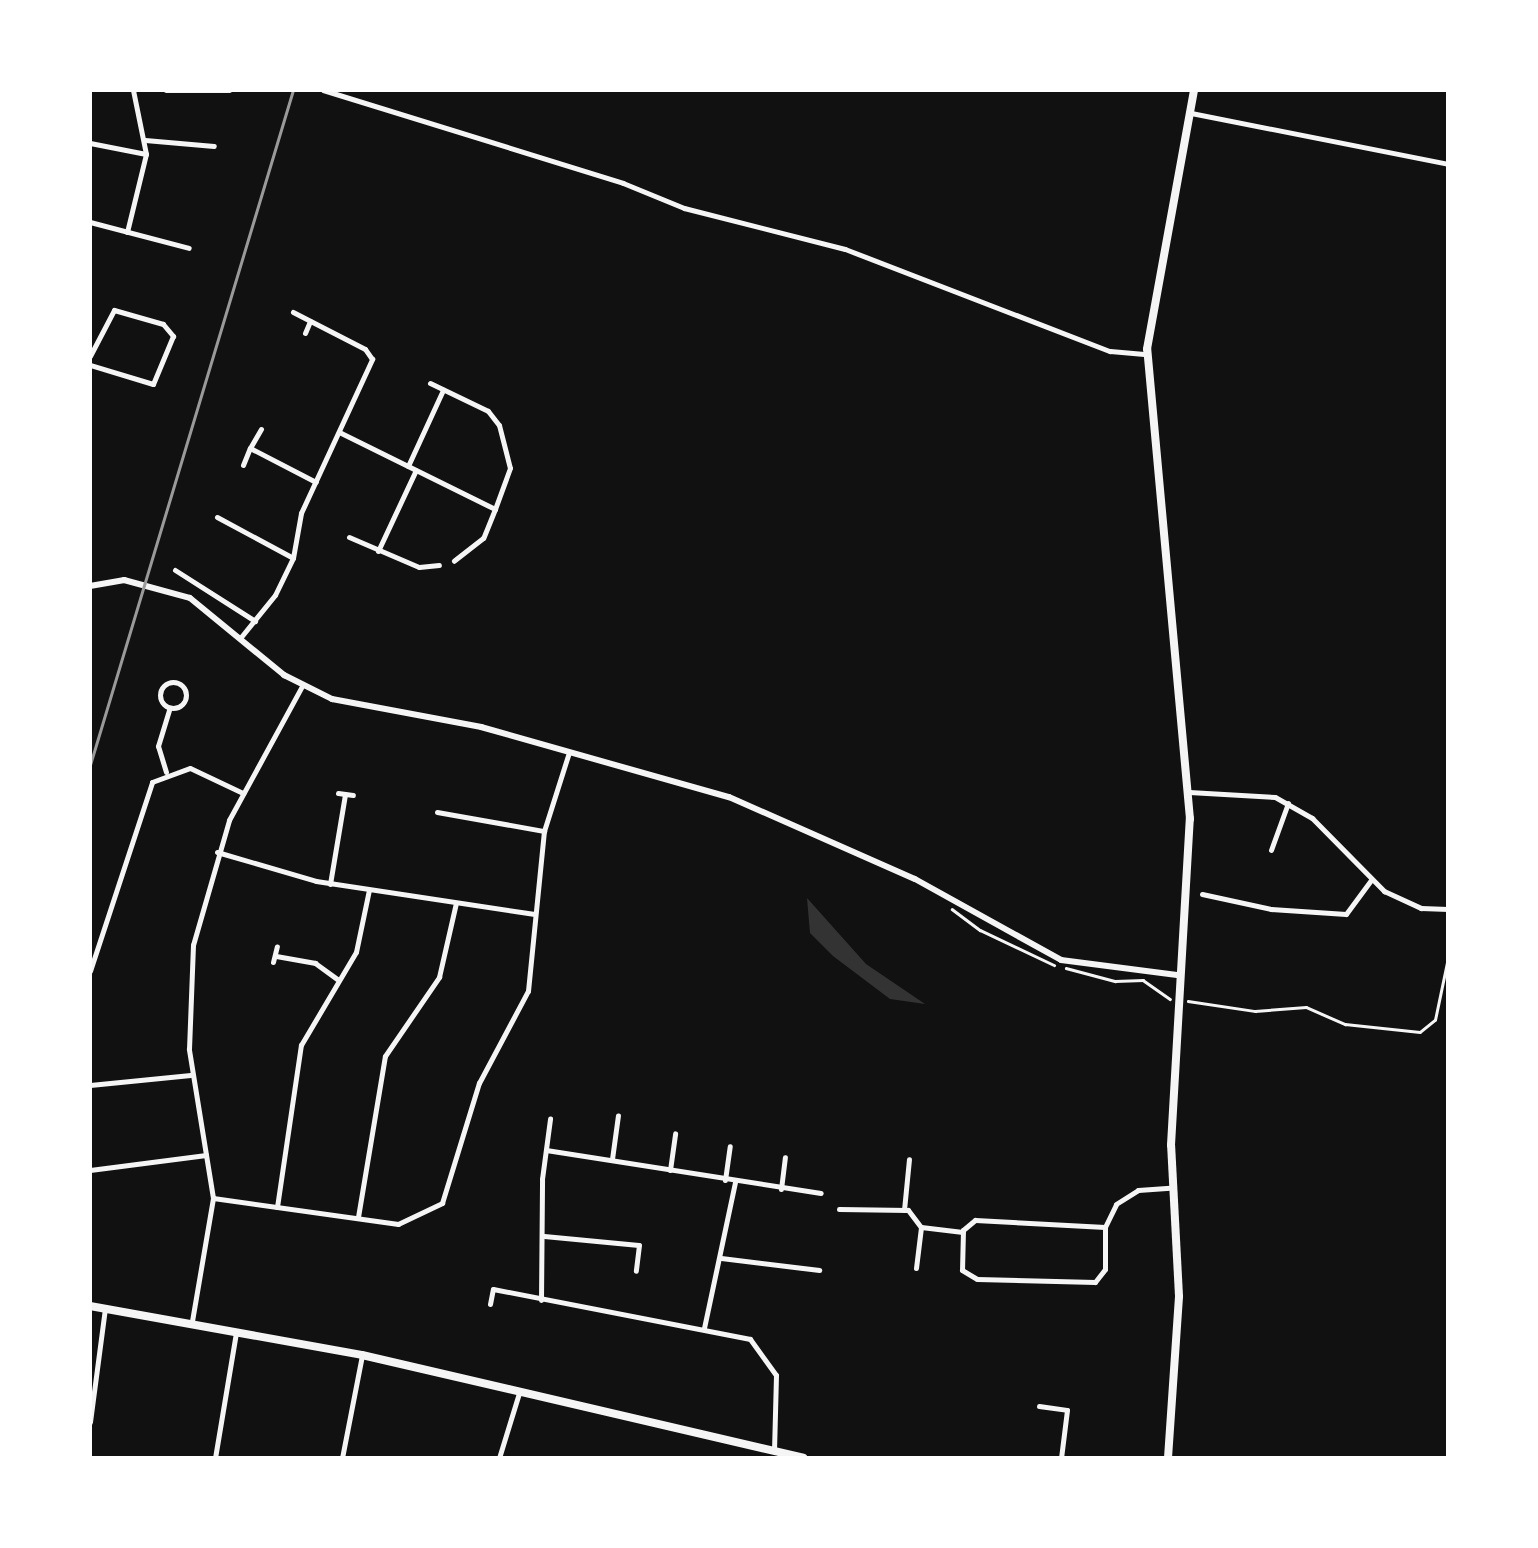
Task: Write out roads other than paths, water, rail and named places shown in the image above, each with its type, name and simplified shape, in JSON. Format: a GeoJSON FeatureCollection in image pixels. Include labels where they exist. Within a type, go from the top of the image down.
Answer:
{"type":"FeatureCollection","features":[{"type":"Feature","properties":{"kind":"main road"},"geometry":{"type":"LineString","coordinates":[[1168,1458],[1179,1296],[1170,1188],[1187,792],[1147,354],[1194,90]]}},
{"type":"Feature","properties":{"kind":"main road"},"geometry":{"type":"LineString","coordinates":[[90,1306],[192,1320],[362,1355],[803,1458]]}},
{"type":"Feature","properties":{"kind":"street"},"geometry":{"type":"LineString","coordinates":[[127,232],[146,154],[133,90]]}},
{"type":"Feature","properties":{"kind":"street"},"geometry":{"type":"LineString","coordinates":[[166,90],[229,90]]}},
{"type":"Feature","properties":{"kind":"street"},"geometry":{"type":"LineString","coordinates":[[323,90],[623,183],[684,208],[845,248],[1110,351],[1147,354]]}},
{"type":"Feature","properties":{"kind":"street"},"geometry":{"type":"LineString","coordinates":[[1190,113],[1448,164]]}},
{"type":"Feature","properties":{"kind":"street"},"geometry":{"type":"LineString","coordinates":[[145,140],[214,146]]}},
{"type":"Feature","properties":{"kind":"street"},"geometry":{"type":"LineString","coordinates":[[90,142],[146,154]]}},
{"type":"Feature","properties":{"kind":"street"},"geometry":{"type":"LineString","coordinates":[[90,222],[189,248]]}},
{"type":"Feature","properties":{"kind":"street"},"geometry":{"type":"LineString","coordinates":[[90,356],[114,310],[163,324],[173,336],[153,384],[90,365]]}},
{"type":"Feature","properties":{"kind":"street"},"geometry":{"type":"LineString","coordinates":[[241,637],[293,558],[316,482],[371,354],[293,312]]}},
{"type":"Feature","properties":{"kind":"street"},"geometry":{"type":"LineString","coordinates":[[305,334],[310,321]]}},
{"type":"Feature","properties":{"kind":"street"},"geometry":{"type":"LineString","coordinates":[[430,383],[488,411],[499,426],[510,468],[487,530],[454,561]]}},
{"type":"Feature","properties":{"kind":"street"},"geometry":{"type":"LineString","coordinates":[[408,466],[444,390]]}},
{"type":"Feature","properties":{"kind":"street"},"geometry":{"type":"LineString","coordinates":[[243,466],[260,429]]}},
{"type":"Feature","properties":{"kind":"street"},"geometry":{"type":"LineString","coordinates":[[339,432],[495,509]]}},
{"type":"Feature","properties":{"kind":"street"},"geometry":{"type":"LineString","coordinates":[[250,448],[316,482]]}},
{"type":"Feature","properties":{"kind":"street"},"geometry":{"type":"LineString","coordinates":[[378,551],[416,470]]}},
{"type":"Feature","properties":{"kind":"street"},"geometry":{"type":"LineString","coordinates":[[217,517],[293,558]]}},
{"type":"Feature","properties":{"kind":"street"},"geometry":{"type":"LineString","coordinates":[[349,537],[419,568],[440,565]]}},
{"type":"Feature","properties":{"kind":"street"},"geometry":{"type":"LineString","coordinates":[[175,570],[255,620]]}},
{"type":"Feature","properties":{"kind":"street"},"geometry":{"type":"LineString","coordinates":[[90,586],[124,580],[190,598],[302,686],[569,752],[729,797],[948,898],[1061,960],[1178,975]]}},
{"type":"Feature","properties":{"kind":"street"},"geometry":{"type":"LineString","coordinates":[[166,772],[158,746],[169,708],[186,698],[175,682],[160,692],[169,708]]}},
{"type":"Feature","properties":{"kind":"street"},"geometry":{"type":"LineString","coordinates":[[192,1320],[212,1198],[192,1075],[190,964],[217,852],[243,794],[302,686]]}},
{"type":"Feature","properties":{"kind":"street"},"geometry":{"type":"LineString","coordinates":[[212,1198],[358,1219],[414,1221],[450,1192],[478,1083],[528,992],[544,831],[569,752]]}},
{"type":"Feature","properties":{"kind":"street"},"geometry":{"type":"LineString","coordinates":[[90,971],[143,797],[166,772],[194,769],[243,794]]}},
{"type":"Feature","properties":{"kind":"street"},"geometry":{"type":"LineString","coordinates":[[1187,792],[1252,792],[1288,803],[1312,818],[1370,880],[1412,906],[1448,909]]}},
{"type":"Feature","properties":{"kind":"street"},"geometry":{"type":"LineString","coordinates":[[330,884],[341,793],[353,795]]}},
{"type":"Feature","properties":{"kind":"street"},"geometry":{"type":"LineString","coordinates":[[1271,850],[1288,803]]}},
{"type":"Feature","properties":{"kind":"street"},"geometry":{"type":"LineString","coordinates":[[438,812],[544,831]]}},
{"type":"Feature","properties":{"kind":"street"},"geometry":{"type":"LineString","coordinates":[[217,852],[330,884],[534,914]]}},
{"type":"Feature","properties":{"kind":"street"},"geometry":{"type":"LineString","coordinates":[[1202,894],[1271,909],[1346,914],[1370,880]]}},
{"type":"Feature","properties":{"kind":"street"},"geometry":{"type":"LineString","coordinates":[[277,1207],[301,1046],[356,952],[369,890]]}},
{"type":"Feature","properties":{"kind":"street"},"geometry":{"type":"LineString","coordinates":[[358,1219],[385,1056],[439,978],[456,902]]}},
{"type":"Feature","properties":{"kind":"street"},"geometry":{"type":"LineString","coordinates":[[277,946],[274,959],[302,958],[337,979]]}},
{"type":"Feature","properties":{"kind":"street"},"geometry":{"type":"LineString","coordinates":[[90,1085],[192,1075]]}},
{"type":"Feature","properties":{"kind":"street"},"geometry":{"type":"LineString","coordinates":[[541,1300],[550,1119]]}},
{"type":"Feature","properties":{"kind":"street"},"geometry":{"type":"LineString","coordinates":[[606,1122],[618,1119],[612,1159]]}},
{"type":"Feature","properties":{"kind":"street"},"geometry":{"type":"LineString","coordinates":[[670,1170],[676,1133]]}},
{"type":"Feature","properties":{"kind":"street"},"geometry":{"type":"LineString","coordinates":[[726,1180],[730,1146]]}},
{"type":"Feature","properties":{"kind":"street"},"geometry":{"type":"LineString","coordinates":[[546,1150],[821,1194]]}},
{"type":"Feature","properties":{"kind":"street"},"geometry":{"type":"LineString","coordinates":[[90,1170],[206,1155]]}},
{"type":"Feature","properties":{"kind":"street"},"geometry":{"type":"LineString","coordinates":[[781,1189],[786,1157]]}},
{"type":"Feature","properties":{"kind":"street"},"geometry":{"type":"LineString","coordinates":[[904,1210],[909,1159]]}},
{"type":"Feature","properties":{"kind":"street"},"geometry":{"type":"LineString","coordinates":[[704,1328],[722,1258],[735,1182]]}},
{"type":"Feature","properties":{"kind":"street"},"geometry":{"type":"LineString","coordinates":[[1106,1227],[975,1220],[963,1232],[962,1270],[977,1279],[1085,1284],[1104,1270],[1106,1227],[1126,1195],[1170,1188]]}},
{"type":"Feature","properties":{"kind":"street"},"geometry":{"type":"LineString","coordinates":[[838,1209],[904,1210],[921,1228],[963,1232]]}},
{"type":"Feature","properties":{"kind":"street"},"geometry":{"type":"LineString","coordinates":[[916,1268],[921,1228]]}},
{"type":"Feature","properties":{"kind":"street"},"geometry":{"type":"LineString","coordinates":[[544,1236],[639,1245],[636,1271]]}},
{"type":"Feature","properties":{"kind":"street"},"geometry":{"type":"LineString","coordinates":[[722,1258],[818,1270]]}},
{"type":"Feature","properties":{"kind":"street"},"geometry":{"type":"LineString","coordinates":[[490,1304],[498,1290],[742,1335],[767,1357],[778,1384],[774,1451]]}},
{"type":"Feature","properties":{"kind":"street"},"geometry":{"type":"LineString","coordinates":[[90,1422],[105,1308]]}},
{"type":"Feature","properties":{"kind":"street"},"geometry":{"type":"LineString","coordinates":[[216,1458],[236,1329]]}},
{"type":"Feature","properties":{"kind":"street"},"geometry":{"type":"LineString","coordinates":[[342,1458],[362,1355]]}},
{"type":"Feature","properties":{"kind":"street"},"geometry":{"type":"LineString","coordinates":[[499,1458],[519,1390]]}},
{"type":"Feature","properties":{"kind":"street"},"geometry":{"type":"LineString","coordinates":[[1039,1406],[1067,1410],[1061,1458]]}},
{"type":"Feature","properties":{"kind":"railway"},"geometry":{"type":"LineString","coordinates":[[90,765],[293,90]]}}]}
